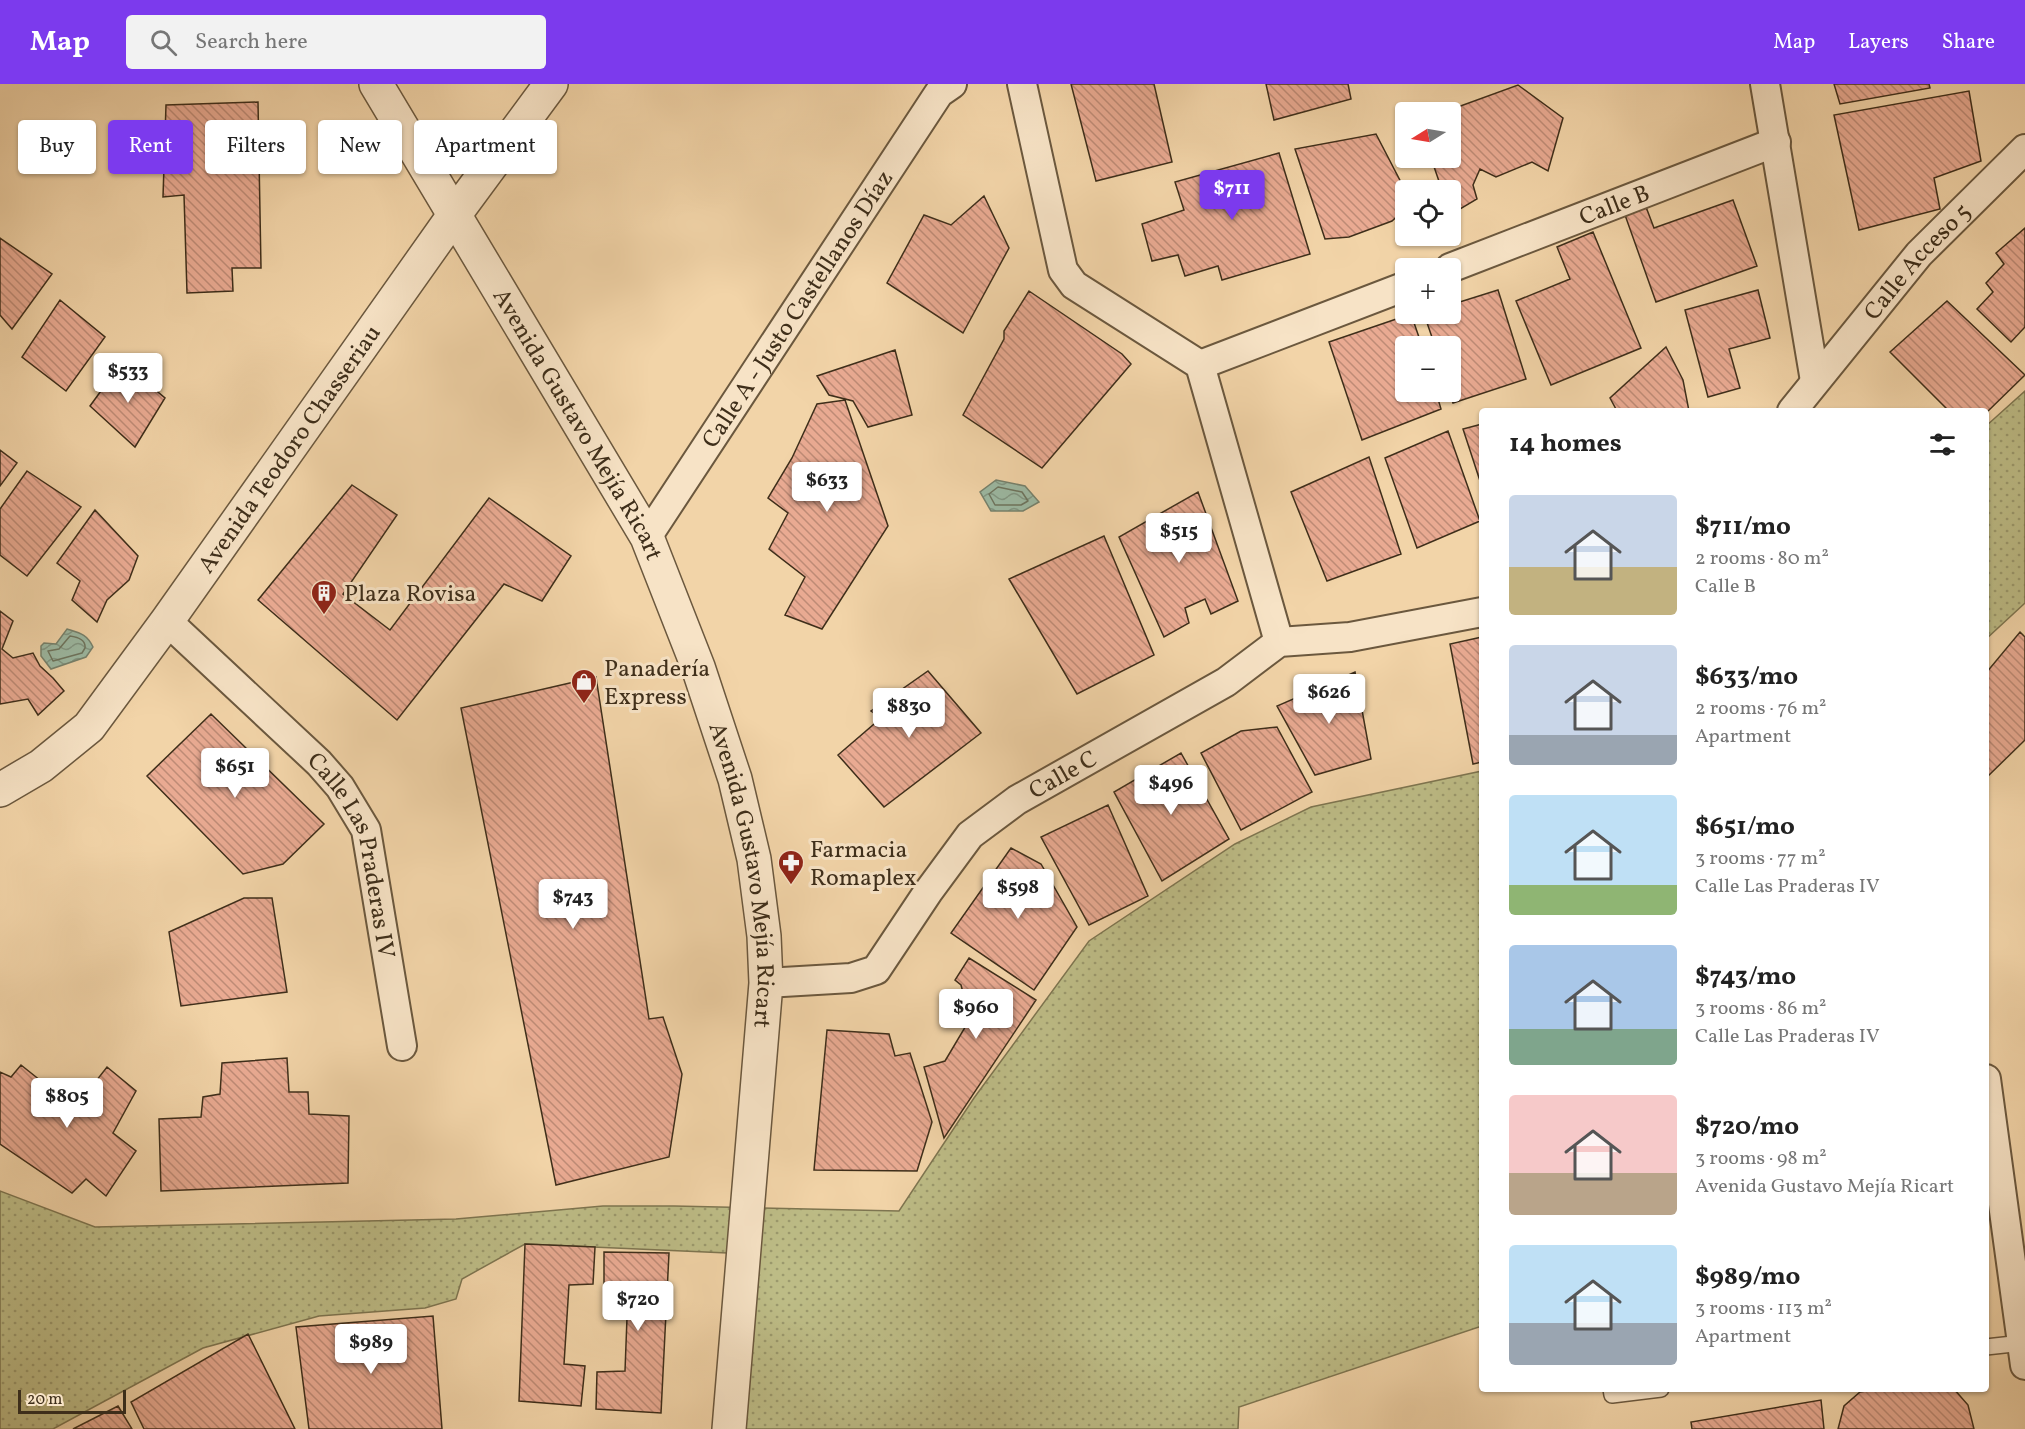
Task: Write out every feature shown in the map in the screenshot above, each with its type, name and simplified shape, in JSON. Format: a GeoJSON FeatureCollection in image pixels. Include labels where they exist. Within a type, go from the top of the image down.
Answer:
{"type":"FeatureCollection","features":[{"type":"Feature","properties":{"kind":"street","name":"Avenida Gustavo Mejía Ricart"},"geometry":{"type":"LineString","coordinates":[[376,84],[647,537],[698,667],[735,779],[754,859],[764,936],[766,982],[729,1429]]}},
{"type":"Feature","properties":{"kind":"street","name":"Avenida Teodoro Chasseriau"},"geometry":{"type":"LineString","coordinates":[[0,790],[41,766],[88,727],[167,621],[455,214],[551,84]]}},
{"type":"Feature","properties":{"kind":"street","name":"Calle A - Justo Castellanos Díaz"},"geometry":{"type":"LineString","coordinates":[[647,537],[939,93],[952,84]]}},
{"type":"Feature","properties":{"kind":"street"},"geometry":{"type":"LineString","coordinates":[[1022,84],[1063,270],[1074,285],[1200,365],[1279,642],[1350,637],[1479,613]]}},
{"type":"Feature","properties":{"kind":"street"},"geometry":{"type":"LineString","coordinates":[[1765,84],[1815,381],[1794,408]]}},
{"type":"Feature","properties":{"kind":"street","name":"Calle B"},"geometry":{"type":"LineString","coordinates":[[1461,264],[1776,142]]}},
{"type":"Feature","properties":{"kind":"street","name":"Calle Acceso 5"},"geometry":{"type":"LineString","coordinates":[[1815,381],[1919,254],[2025,149]]}},
{"type":"Feature","properties":{"kind":"street"},"geometry":{"type":"LineString","coordinates":[[1200,365],[1395,290]]}},
{"type":"Feature","properties":{"kind":"street","name":"Calle Las Praderas IV"},"geometry":{"type":"LineString","coordinates":[[167,621],[319,763],[340,787],[366,830],[402,1046]]}},
{"type":"Feature","properties":{"kind":"street","name":"Calle C"},"geometry":{"type":"LineString","coordinates":[[766,982],[850,978],[876,970],[928,892],[970,835],[1017,800],[1226,682],[1279,642]]}},
{"type":"Feature","properties":{"kind":"street"},"geometry":{"type":"LineString","coordinates":[[1989,1101],[2023,1354]]}},
{"type":"Feature","properties":{"kind":"lane"},"geometry":{"type":"LineString","coordinates":[[1989,1348],[2023,1354]]}},
{"type":"Feature","properties":{"kind":"lane"},"geometry":{"type":"LineString","coordinates":[[1612,1392],[1612,1395],[1636,1392]]}},
{"type":"Feature","properties":{"kind":"shaded area"},"geometry":{"type":"Polygon","coordinates":[[[2025,391],[2025,603],[1989,636],[1989,423],[2025,391]]]}},
{"type":"Feature","properties":{"kind":"shaded area"},"geometry":{"type":"Polygon","coordinates":[[[1479,772],[1479,1327],[1239,1407],[1238,1429],[733,1429],[750,1254],[525,1244],[462,1279],[456,1299],[425,1308],[319,1316],[203,1348],[53,1429],[0,1429],[0,1191],[95,1227],[456,1219],[603,1206],[899,1211],[974,1098],[1089,941],[1235,844],[1311,807],[1479,772]]]}},
{"type":"Feature","properties":{"kind":"water"},"geometry":{"type":"Polygon","coordinates":[[[996,480],[1025,486],[1039,502],[1023,511],[991,511],[980,492],[996,480]]]}},
{"type":"Feature","properties":{"kind":"water"},"geometry":{"type":"Polygon","coordinates":[[[67,629],[86,637],[93,647],[86,657],[51,669],[41,656],[41,646],[44,643],[56,644],[67,629]]]}},
{"type":"Feature","properties":{"kind":"building"},"geometry":{"type":"Polygon","coordinates":[[[1071,84],[1154,84],[1172,162],[1096,181],[1071,84]]]}},
{"type":"Feature","properties":{"kind":"building"},"geometry":{"type":"Polygon","coordinates":[[[1266,84],[1348,84],[1351,99],[1274,120],[1266,84]]]}},
{"type":"Feature","properties":{"kind":"building"},"geometry":{"type":"Polygon","coordinates":[[[1834,84],[1929,84],[1930,88],[1840,104],[1834,84]]]}},
{"type":"Feature","properties":{"kind":"building"},"geometry":{"type":"Polygon","coordinates":[[[1518,85],[1563,118],[1548,171],[1532,162],[1496,177],[1480,169],[1473,185],[1477,199],[1461,208],[1461,180],[1439,180],[1434,168],[1461,168],[1461,106],[1518,85]]]}},
{"type":"Feature","properties":{"kind":"building"},"geometry":{"type":"Polygon","coordinates":[[[1969,91],[1981,161],[1934,178],[1940,209],[1859,230],[1834,115],[1969,91]]]}},
{"type":"Feature","properties":{"kind":"building"},"geometry":{"type":"Polygon","coordinates":[[[258,102],[258,120],[205,120],[205,174],[259,174],[261,268],[232,268],[233,291],[187,293],[184,195],[163,197],[164,174],[193,174],[193,120],[166,120],[166,105],[258,102]]]}},
{"type":"Feature","properties":{"kind":"building"},"geometry":{"type":"Polygon","coordinates":[[[1376,134],[1400,180],[1395,180],[1395,218],[1349,237],[1325,239],[1295,149],[1376,134]]]}},
{"type":"Feature","properties":{"kind":"building"},"geometry":{"type":"Polygon","coordinates":[[[1279,153],[1310,254],[1222,280],[1218,266],[1185,276],[1178,255],[1152,261],[1142,224],[1184,210],[1175,182],[1279,153]]]}},
{"type":"Feature","properties":{"kind":"building"},"geometry":{"type":"Polygon","coordinates":[[[984,196],[1009,248],[963,333],[887,283],[924,215],[951,225],[984,196]]]}},
{"type":"Feature","properties":{"kind":"building"},"geometry":{"type":"Polygon","coordinates":[[[1733,200],[1757,266],[1656,302],[1625,215],[1646,207],[1654,228],[1733,200]]]}},
{"type":"Feature","properties":{"kind":"building"},"geometry":{"type":"Polygon","coordinates":[[[2025,228],[2025,327],[2011,342],[1977,309],[1993,292],[1986,283],[2004,264],[1996,253],[2025,228]]]}},
{"type":"Feature","properties":{"kind":"building"},"geometry":{"type":"Polygon","coordinates":[[[1593,232],[1641,348],[1551,385],[1516,301],[1570,279],[1557,247],[1593,232]]]}},
{"type":"Feature","properties":{"kind":"building"},"geometry":{"type":"Polygon","coordinates":[[[0,238],[52,274],[12,329],[0,315],[0,238]]]}},
{"type":"Feature","properties":{"kind":"building"},"geometry":{"type":"Polygon","coordinates":[[[1498,290],[1526,379],[1461,400],[1461,336],[1432,336],[1427,324],[1461,324],[1461,302],[1498,290]]]}},
{"type":"Feature","properties":{"kind":"building"},"geometry":{"type":"Polygon","coordinates":[[[1758,290],[1770,338],[1729,349],[1740,388],[1708,397],[1685,310],[1758,290]]]}},
{"type":"Feature","properties":{"kind":"building"},"geometry":{"type":"Polygon","coordinates":[[[1029,291],[1122,354],[1131,364],[1042,468],[963,415],[1004,339],[1004,331],[1029,291]]]}},
{"type":"Feature","properties":{"kind":"building"},"geometry":{"type":"Polygon","coordinates":[[[60,300],[105,337],[66,391],[22,357],[60,300]]]}},
{"type":"Feature","properties":{"kind":"building"},"geometry":{"type":"Polygon","coordinates":[[[1947,301],[2025,375],[1989,410],[1989,408],[1946,408],[1890,352],[1947,301]]]}},
{"type":"Feature","properties":{"kind":"building"},"geometry":{"type":"Polygon","coordinates":[[[1395,319],[1395,324],[1414,324],[1419,336],[1395,336],[1395,402],[1439,402],[1441,409],[1362,440],[1329,342],[1395,319]]]}},
{"type":"Feature","properties":{"kind":"building"},"geometry":{"type":"Polygon","coordinates":[[[1666,347],[1683,380],[1688,408],[1615,408],[1610,398],[1666,347]]]}},
{"type":"Feature","properties":{"kind":"building"},"geometry":{"type":"Polygon","coordinates":[[[895,350],[912,415],[868,427],[853,401],[829,395],[817,376],[895,350]]]}},
{"type":"Feature","properties":{"kind":"building"},"geometry":{"type":"Polygon","coordinates":[[[122,362],[165,398],[135,447],[90,406],[122,362]]]}},
{"type":"Feature","properties":{"kind":"building"},"geometry":{"type":"Polygon","coordinates":[[[845,400],[888,526],[822,629],[785,615],[805,577],[769,549],[788,513],[768,498],[792,458],[817,404],[845,400]]]}},
{"type":"Feature","properties":{"kind":"building"},"geometry":{"type":"Polygon","coordinates":[[[1479,425],[1479,478],[1463,429],[1479,425]]]}},
{"type":"Feature","properties":{"kind":"building"},"geometry":{"type":"Polygon","coordinates":[[[1448,431],[1479,521],[1417,548],[1385,458],[1448,431]]]}},
{"type":"Feature","properties":{"kind":"building"},"geometry":{"type":"Polygon","coordinates":[[[0,450],[17,463],[0,486],[0,450]]]}},
{"type":"Feature","properties":{"kind":"building"},"geometry":{"type":"Polygon","coordinates":[[[1369,457],[1401,554],[1327,581],[1291,492],[1369,457]]]}},
{"type":"Feature","properties":{"kind":"building"},"geometry":{"type":"Polygon","coordinates":[[[27,471],[81,507],[27,576],[0,555],[0,509],[27,471]]]}},
{"type":"Feature","properties":{"kind":"building","name":"Plaza Rovisa"},"geometry":{"type":"Polygon","coordinates":[[[352,485],[397,515],[343,594],[390,630],[489,498],[571,556],[542,601],[504,584],[397,720],[258,600],[352,485]]]}},
{"type":"Feature","properties":{"kind":"building"},"geometry":{"type":"Polygon","coordinates":[[[1198,492],[1238,601],[1211,614],[1205,599],[1185,608],[1189,623],[1164,637],[1119,537],[1198,492]]]}},
{"type":"Feature","properties":{"kind":"building"},"geometry":{"type":"Polygon","coordinates":[[[95,510],[138,556],[129,580],[107,600],[97,622],[72,600],[80,581],[57,563],[95,510]]]}},
{"type":"Feature","properties":{"kind":"building"},"geometry":{"type":"Polygon","coordinates":[[[1104,536],[1154,655],[1077,694],[1009,579],[1104,536]]]}},
{"type":"Feature","properties":{"kind":"building"},"geometry":{"type":"Polygon","coordinates":[[[0,611],[13,621],[2,649],[13,658],[33,653],[40,666],[64,691],[38,715],[28,699],[0,704],[0,611]]]}},
{"type":"Feature","properties":{"kind":"building"},"geometry":{"type":"Polygon","coordinates":[[[2020,632],[2025,637],[2025,740],[1989,775],[1989,669],[2020,632]]]}},
{"type":"Feature","properties":{"kind":"building"},"geometry":{"type":"Polygon","coordinates":[[[1479,638],[1479,763],[1473,764],[1450,644],[1479,638]]]}},
{"type":"Feature","properties":{"kind":"building"},"geometry":{"type":"Polygon","coordinates":[[[928,671],[981,733],[884,807],[838,755],[881,718],[871,711],[928,671]]]}},
{"type":"Feature","properties":{"kind":"building"},"geometry":{"type":"Polygon","coordinates":[[[1355,672],[1371,759],[1315,775],[1277,706],[1355,672]]]}},
{"type":"Feature","properties":{"kind":"building"},"geometry":{"type":"Polygon","coordinates":[[[596,677],[649,1019],[663,1017],[682,1074],[669,1157],[556,1185],[461,708],[596,677]]]}},
{"type":"Feature","properties":{"kind":"building"},"geometry":{"type":"Polygon","coordinates":[[[211,714],[324,824],[283,864],[243,874],[147,776],[211,714]]]}},
{"type":"Feature","properties":{"kind":"building"},"geometry":{"type":"Polygon","coordinates":[[[1277,727],[1312,792],[1241,830],[1201,753],[1241,731],[1277,727]]]}},
{"type":"Feature","properties":{"kind":"building"},"geometry":{"type":"Polygon","coordinates":[[[1181,753],[1229,839],[1162,881],[1114,792],[1181,753]]]}},
{"type":"Feature","properties":{"kind":"building"},"geometry":{"type":"Polygon","coordinates":[[[1108,805],[1148,896],[1089,925],[1041,837],[1108,805]]]}},
{"type":"Feature","properties":{"kind":"building"},"geometry":{"type":"Polygon","coordinates":[[[1011,848],[1041,864],[1077,927],[1034,990],[951,933],[1011,848]]]}},
{"type":"Feature","properties":{"kind":"building"},"geometry":{"type":"Polygon","coordinates":[[[244,898],[272,898],[287,992],[181,1006],[169,932],[244,898]]]}},
{"type":"Feature","properties":{"kind":"building"},"geometry":{"type":"Polygon","coordinates":[[[969,958],[1036,1000],[944,1138],[924,1067],[945,1061],[970,1019],[961,985],[955,980],[969,958]]]}},
{"type":"Feature","properties":{"kind":"building"},"geometry":{"type":"Polygon","coordinates":[[[827,1030],[889,1034],[895,1056],[910,1053],[932,1122],[917,1171],[814,1170],[827,1030]]]}},
{"type":"Feature","properties":{"kind":"building"},"geometry":{"type":"Polygon","coordinates":[[[287,1058],[289,1092],[308,1092],[309,1114],[349,1116],[348,1183],[161,1191],[159,1119],[201,1117],[203,1097],[220,1094],[222,1063],[287,1058]]]}},
{"type":"Feature","properties":{"kind":"building"},"geometry":{"type":"Polygon","coordinates":[[[21,1065],[75,1108],[107,1067],[136,1091],[113,1133],[136,1151],[106,1196],[86,1179],[72,1193],[0,1144],[0,1072],[11,1077],[21,1065]]]}},
{"type":"Feature","properties":{"kind":"building"},"geometry":{"type":"Polygon","coordinates":[[[525,1244],[595,1247],[593,1284],[569,1285],[564,1364],[585,1366],[581,1406],[519,1401],[525,1244]]]}},
{"type":"Feature","properties":{"kind":"building"},"geometry":{"type":"Polygon","coordinates":[[[604,1252],[669,1253],[661,1413],[596,1409],[597,1372],[625,1371],[628,1291],[604,1291],[604,1252]]]}},
{"type":"Feature","properties":{"kind":"building"},"geometry":{"type":"Polygon","coordinates":[[[433,1316],[442,1429],[309,1429],[296,1327],[433,1316]]]}},
{"type":"Feature","properties":{"kind":"building"},"geometry":{"type":"Polygon","coordinates":[[[248,1334],[295,1429],[144,1429],[131,1402],[248,1334]]]}},
{"type":"Feature","properties":{"kind":"building"},"geometry":{"type":"Polygon","coordinates":[[[1860,1392],[1957,1392],[1968,1405],[1974,1429],[1838,1429],[1844,1406],[1860,1392]]]}},
{"type":"Feature","properties":{"kind":"building"},"geometry":{"type":"Polygon","coordinates":[[[1821,1400],[1824,1429],[1692,1429],[1691,1422],[1821,1400]]]}},
{"type":"Feature","properties":{"kind":"building"},"geometry":{"type":"Polygon","coordinates":[[[118,1406],[132,1429],[73,1429],[118,1406]]]}},
{"type":"Feature","properties":{"kind":"place","name":"Plaza Rovisa"},"geometry":{"type":"Point","coordinates":[324,616]}},
{"type":"Feature","properties":{"kind":"place","name":"Panadería Express"},"geometry":{"type":"Point","coordinates":[584,705]}},
{"type":"Feature","properties":{"kind":"place","name":"Farmacia Romaplex"},"geometry":{"type":"Point","coordinates":[791,886]}}]}
